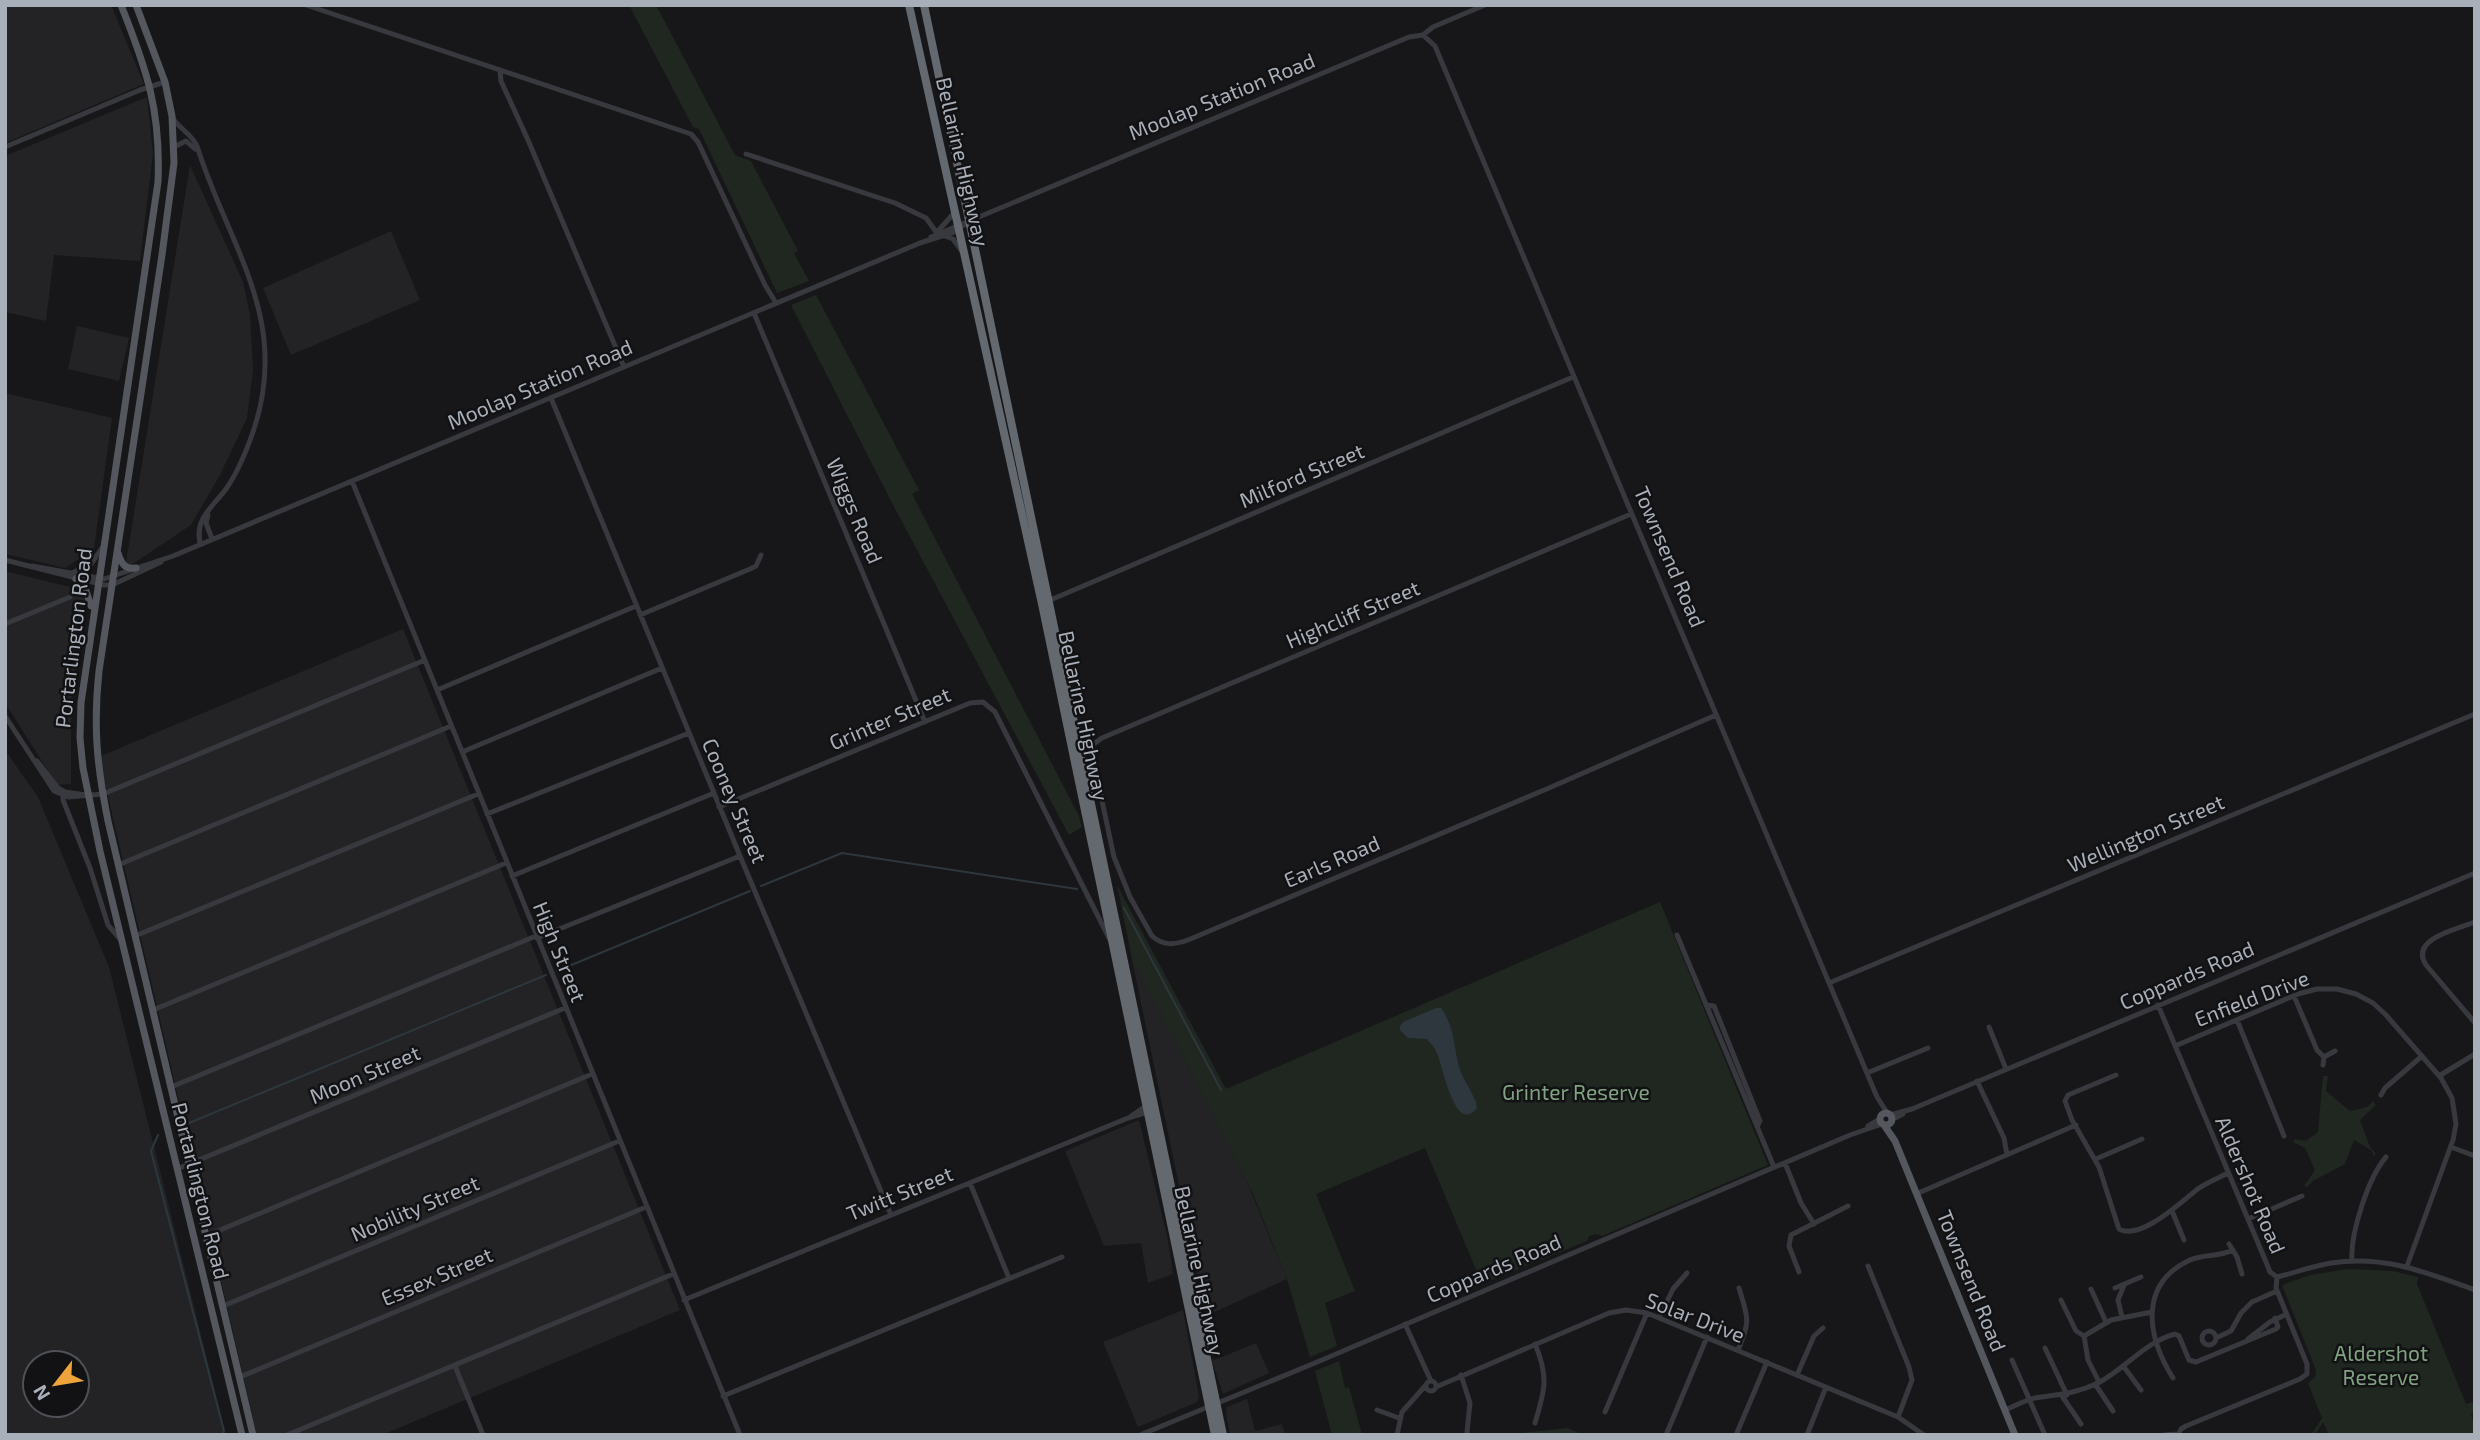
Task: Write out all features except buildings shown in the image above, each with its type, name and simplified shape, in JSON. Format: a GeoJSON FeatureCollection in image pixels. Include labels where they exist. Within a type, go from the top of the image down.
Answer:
{"type":"FeatureCollection","features":[{"type":"Feature","properties":{"kind":"highway","name":"Bellarine Highway"},"geometry":{"type":"LineString","coordinates":[[909,5],[964,255],[1080,748],[1116,923],[1149,1109]]}},
{"type":"Feature","properties":{"kind":"highway","name":"Bellarine Highway"},"geometry":{"type":"LineString","coordinates":[[924,5],[1046,602]]}},
{"type":"Feature","properties":{"kind":"highway","name":"Bellarine Highway"},"geometry":{"type":"LineString","coordinates":[[1080,748],[1105,910],[1213,1404],[1223,1435]]}},
{"type":"Feature","properties":{"kind":"highway"},"geometry":{"type":"LineString","coordinates":[[1105,910],[1116,923]]}},
{"type":"Feature","properties":{"kind":"highway","name":"Bellarine Highway"},"geometry":{"type":"LineString","coordinates":[[1213,1404],[1215,1435]]}},
{"type":"Feature","properties":{"kind":"main road","name":"Portarlington Road"},"geometry":{"type":"LineString","coordinates":[[121,5],[151,86],[158,127],[158,182],[97,581],[80,715],[80,738],[88,796],[121,940],[242,1435]]}},
{"type":"Feature","properties":{"kind":"main road","name":"Portarlington Road"},"geometry":{"type":"LineString","coordinates":[[136,5],[165,82],[172,116],[174,147],[170,202],[95,703],[95,744],[118,865],[253,1435]]}},
{"type":"Feature","properties":{"kind":"main road"},"geometry":{"type":"LineString","coordinates":[[117,549],[123,565],[129,569],[136,568]]}},
{"type":"Feature","properties":{"kind":"main road"},"geometry":{"type":"LineString","coordinates":[[73,575],[82,584],[89,598],[92,617]]}},
{"type":"Feature","properties":{"kind":"main road","name":"Townsend Road"},"geometry":{"type":"LineString","coordinates":[[1886,1120],[2015,1435]]}},
{"type":"Feature","properties":{"kind":"street"},"geometry":{"type":"LineString","coordinates":[[306,5],[691,134],[698,142],[776,303]]}},
{"type":"Feature","properties":{"kind":"street","name":"Moolap Station Road"},"geometry":{"type":"LineString","coordinates":[[112,581],[1079,174],[1409,37],[1423,35],[1433,27],[1485,5]]}},
{"type":"Feature","properties":{"kind":"street","name":"Townsend Road"},"geometry":{"type":"LineString","coordinates":[[1423,35],[1431,40],[1434,47],[1886,1120]]}},
{"type":"Feature","properties":{"kind":"street"},"geometry":{"type":"LineString","coordinates":[[500,71],[501,81],[624,367]]}},
{"type":"Feature","properties":{"kind":"street"},"geometry":{"type":"LineString","coordinates":[[5,147],[165,82]]}},
{"type":"Feature","properties":{"kind":"street"},"geometry":{"type":"LineString","coordinates":[[172,116],[179,128],[194,140],[250,276],[261,319],[264,354],[260,405],[254,430],[238,470],[201,523],[200,544]]}},
{"type":"Feature","properties":{"kind":"street"},"geometry":{"type":"LineString","coordinates":[[174,147],[181,142],[190,142],[201,157]]}},
{"type":"Feature","properties":{"kind":"street"},"geometry":{"type":"LineString","coordinates":[[746,154],[883,198],[924,217],[938,235],[953,239],[964,255]]}},
{"type":"Feature","properties":{"kind":"street"},"geometry":{"type":"LineString","coordinates":[[938,235],[955,212]]}},
{"type":"Feature","properties":{"kind":"street","name":"Wiggs Road"},"geometry":{"type":"LineString","coordinates":[[754,313],[925,722]]}},
{"type":"Feature","properties":{"kind":"street","name":"Milford Street"},"geometry":{"type":"LineString","coordinates":[[1046,602],[1573,377]]}},
{"type":"Feature","properties":{"kind":"street","name":"Cooney Street"},"geometry":{"type":"LineString","coordinates":[[551,398],[891,1215]]}},
{"type":"Feature","properties":{"kind":"street","name":"High Street"},"geometry":{"type":"LineString","coordinates":[[352,481],[740,1435]]}},
{"type":"Feature","properties":{"kind":"street"},"geometry":{"type":"LineString","coordinates":[[209,512],[206,523],[212,539]]}},
{"type":"Feature","properties":{"kind":"street","name":"Highcliff Street"},"geometry":{"type":"LineString","coordinates":[[1080,748],[1632,514]]}},
{"type":"Feature","properties":{"kind":"street"},"geometry":{"type":"LineString","coordinates":[[73,575],[91,564],[102,548]]}},
{"type":"Feature","properties":{"kind":"street"},"geometry":{"type":"LineString","coordinates":[[640,615],[750,569],[756,566],[761,555]]}},
{"type":"Feature","properties":{"kind":"street","name":"Moolap Station Road"},"geometry":{"type":"LineString","coordinates":[[112,581],[136,568],[173,556]]}},
{"type":"Feature","properties":{"kind":"street"},"geometry":{"type":"LineString","coordinates":[[5,559],[97,581],[112,581]]}},
{"type":"Feature","properties":{"kind":"street"},"geometry":{"type":"LineString","coordinates":[[5,624],[70,597]]}},
{"type":"Feature","properties":{"kind":"street"},"geometry":{"type":"LineString","coordinates":[[437,690],[636,606]]}},
{"type":"Feature","properties":{"kind":"street"},"geometry":{"type":"LineString","coordinates":[[63,794],[103,794],[425,660]]}},
{"type":"Feature","properties":{"kind":"street"},"geometry":{"type":"LineString","coordinates":[[462,752],[662,668]]}},
{"type":"Feature","properties":{"kind":"street","name":"Grinter Street"},"geometry":{"type":"LineString","coordinates":[[719,807],[974,702],[983,702],[991,707],[1113,947]]}},
{"type":"Feature","properties":{"kind":"street","name":"Wellington Street"},"geometry":{"type":"LineString","coordinates":[[1829,984],[2475,714]]}},
{"type":"Feature","properties":{"kind":"street","name":"Earls Road"},"geometry":{"type":"LineString","coordinates":[[1080,748],[1097,771],[1114,857],[1125,886],[1152,936],[1157,941],[1171,944],[1188,940],[1549,789],[1716,715]]}},
{"type":"Feature","properties":{"kind":"street"},"geometry":{"type":"LineString","coordinates":[[5,716],[63,794],[108,925],[121,940]]}},
{"type":"Feature","properties":{"kind":"street"},"geometry":{"type":"LineString","coordinates":[[118,865],[451,726]]}},
{"type":"Feature","properties":{"kind":"street"},"geometry":{"type":"LineString","coordinates":[[487,814],[689,733]]}},
{"type":"Feature","properties":{"kind":"street"},"geometry":{"type":"LineString","coordinates":[[512,876],[714,793]]}},
{"type":"Feature","properties":{"kind":"street"},"geometry":{"type":"LineString","coordinates":[[135,936],[478,794]]}},
{"type":"Feature","properties":{"kind":"street"},"geometry":{"type":"LineString","coordinates":[[171,1087],[740,856]]}},
{"type":"Feature","properties":{"kind":"street"},"geometry":{"type":"LineString","coordinates":[[153,1010],[506,863]]}},
{"type":"Feature","properties":{"kind":"street","name":"Coppards Road"},"geometry":{"type":"LineString","coordinates":[[1140,1435],[2475,873]]}},
{"type":"Feature","properties":{"kind":"street","name":"Grinter Street"},"geometry":{"type":"LineString","coordinates":[[1089,898],[1105,910]]}},
{"type":"Feature","properties":{"kind":"street"},"geometry":{"type":"LineString","coordinates":[[2475,922],[2432,940],[2424,947],[2422,956],[2426,965],[2475,1023]]}},
{"type":"Feature","properties":{"kind":"street"},"geometry":{"type":"LineString","coordinates":[[1676,935],[1774,1167]]}},
{"type":"Feature","properties":{"kind":"street","name":"Enfield Drive"},"geometry":{"type":"LineString","coordinates":[[2175,1046],[2317,989],[2356,994],[2379,1008],[2439,1076],[2449,1091],[2456,1115],[2451,1147],[2407,1266]]}},
{"type":"Feature","properties":{"kind":"street"},"geometry":{"type":"LineString","coordinates":[[2294,996],[2317,1050],[2324,1057]]}},
{"type":"Feature","properties":{"kind":"street","name":"Aldershot Road"},"geometry":{"type":"LineString","coordinates":[[2158,1005],[2268,1267],[2277,1277],[2277,1291],[2307,1364],[2307,1374],[2300,1379],[2186,1426],[2178,1434]]}},
{"type":"Feature","properties":{"kind":"street","name":"Moon Street"},"geometry":{"type":"LineString","coordinates":[[176,1170],[565,1008]]}},
{"type":"Feature","properties":{"kind":"street"},"geometry":{"type":"LineString","coordinates":[[2237,1020],[2284,1136]]}},
{"type":"Feature","properties":{"kind":"street"},"geometry":{"type":"LineString","coordinates":[[1989,1027],[2006,1069]]}},
{"type":"Feature","properties":{"kind":"street"},"geometry":{"type":"LineString","coordinates":[[1867,1073],[1928,1048]]}},
{"type":"Feature","properties":{"kind":"street"},"geometry":{"type":"LineString","coordinates":[[2324,1057],[2335,1051]]}},
{"type":"Feature","properties":{"kind":"street"},"geometry":{"type":"LineString","coordinates":[[2439,1076],[2475,1054]]}},
{"type":"Feature","properties":{"kind":"street"},"geometry":{"type":"LineString","coordinates":[[2381,1095],[2385,1088],[2421,1056]]}},
{"type":"Feature","properties":{"kind":"street"},"geometry":{"type":"LineString","coordinates":[[2323,1065],[2324,1057]]}},
{"type":"Feature","properties":{"kind":"street"},"geometry":{"type":"LineString","coordinates":[[206,1236],[592,1074]]}},
{"type":"Feature","properties":{"kind":"street"},"geometry":{"type":"LineString","coordinates":[[2116,1075],[2066,1098],[2065,1104],[2096,1159],[2119,1229],[2126,1232],[2136,1229],[2172,1211],[2201,1187],[2228,1173]]}},
{"type":"Feature","properties":{"kind":"street"},"geometry":{"type":"LineString","coordinates":[[1977,1081],[2004,1139],[2007,1155]]}},
{"type":"Feature","properties":{"kind":"street","name":"Twitt Street"},"geometry":{"type":"LineString","coordinates":[[684,1300],[1149,1109]]}},
{"type":"Feature","properties":{"kind":"street"},"geometry":{"type":"LineString","coordinates":[[1916,1194],[2076,1125]]}},
{"type":"Feature","properties":{"kind":"street"},"geometry":{"type":"LineString","coordinates":[[2096,1159],[2142,1139]]}},
{"type":"Feature","properties":{"kind":"street","name":"Nobility Street"},"geometry":{"type":"LineString","coordinates":[[223,1306],[619,1141]]}},
{"type":"Feature","properties":{"kind":"street"},"geometry":{"type":"LineString","coordinates":[[2451,1147],[2475,1156]]}},
{"type":"Feature","properties":{"kind":"street"},"geometry":{"type":"LineString","coordinates":[[2352,1261],[2353,1233],[2376,1171],[2386,1157]]}},
{"type":"Feature","properties":{"kind":"street"},"geometry":{"type":"LineString","coordinates":[[1785,1163],[1801,1203],[1814,1224]]}},
{"type":"Feature","properties":{"kind":"street"},"geometry":{"type":"LineString","coordinates":[[970,1183],[1009,1278]]}},
{"type":"Feature","properties":{"kind":"street"},"geometry":{"type":"LineString","coordinates":[[2248,1219],[2302,1196]]}},
{"type":"Feature","properties":{"kind":"street"},"geometry":{"type":"LineString","coordinates":[[1799,1272],[1791,1253],[1789,1238],[1794,1232],[1848,1206]]}},
{"type":"Feature","properties":{"kind":"street","name":"Essex Street"},"geometry":{"type":"LineString","coordinates":[[240,1377],[646,1207]]}},
{"type":"Feature","properties":{"kind":"street"},"geometry":{"type":"LineString","coordinates":[[2172,1211],[2184,1240]]}},
{"type":"Feature","properties":{"kind":"street"},"geometry":{"type":"LineString","coordinates":[[2173,1378],[2156,1341],[2152,1312],[2157,1292],[2174,1270],[2194,1258],[2222,1255],[2231,1247],[2242,1274]]}},
{"type":"Feature","properties":{"kind":"street"},"geometry":{"type":"LineString","coordinates":[[723,1396],[1062,1257]]}},
{"type":"Feature","properties":{"kind":"street"},"geometry":{"type":"LineString","coordinates":[[2277,1277],[2309,1267],[2352,1261],[2407,1266],[2475,1290]]}},
{"type":"Feature","properties":{"kind":"street"},"geometry":{"type":"LineString","coordinates":[[1868,1266],[1912,1380],[1898,1417]]}},
{"type":"Feature","properties":{"kind":"street"},"geometry":{"type":"LineString","coordinates":[[1659,1318],[1673,1289],[1687,1273]]}},
{"type":"Feature","properties":{"kind":"street"},"geometry":{"type":"LineString","coordinates":[[287,1435],[673,1274]]}},
{"type":"Feature","properties":{"kind":"street"},"geometry":{"type":"LineString","coordinates":[[2115,1288],[2141,1277]]}},
{"type":"Feature","properties":{"kind":"street"},"geometry":{"type":"LineString","coordinates":[[2122,1317],[2118,1300],[2124,1285]]}},
{"type":"Feature","properties":{"kind":"street"},"geometry":{"type":"LineString","coordinates":[[1738,1350],[1748,1320],[1739,1288]]}},
{"type":"Feature","properties":{"kind":"street"},"geometry":{"type":"LineString","coordinates":[[2091,1289],[2106,1322]]}},
{"type":"Feature","properties":{"kind":"street"},"geometry":{"type":"LineString","coordinates":[[2216,1338],[2231,1331],[2244,1309],[2252,1302],[2277,1291]]}},
{"type":"Feature","properties":{"kind":"street"},"geometry":{"type":"LineString","coordinates":[[2061,1300],[2076,1331],[2084,1336]]}},
{"type":"Feature","properties":{"kind":"street","name":"Solar Drive"},"geometry":{"type":"LineString","coordinates":[[1431,1385],[1450,1380],[1609,1313],[1626,1310],[1647,1313],[1898,1417],[1924,1435]]}},
{"type":"Feature","properties":{"kind":"street"},"geometry":{"type":"LineString","coordinates":[[2084,1336],[2106,1322],[2152,1312]]}},
{"type":"Feature","properties":{"kind":"street"},"geometry":{"type":"LineString","coordinates":[[1605,1412],[1647,1313]]}},
{"type":"Feature","properties":{"kind":"street"},"geometry":{"type":"LineString","coordinates":[[2005,1410],[2031,1399],[2065,1395],[2097,1383],[2124,1367],[2156,1341],[2177,1334],[2189,1360],[2193,1362],[2277,1328],[2276,1318],[2287,1314]]}},
{"type":"Feature","properties":{"kind":"street"},"geometry":{"type":"LineString","coordinates":[[1397,1435],[1399,1418],[1405,1406],[1431,1385],[1405,1324]]}},
{"type":"Feature","properties":{"kind":"street"},"geometry":{"type":"LineString","coordinates":[[1797,1375],[1814,1336],[1822,1328]]}},
{"type":"Feature","properties":{"kind":"street"},"geometry":{"type":"LineString","coordinates":[[2084,1336],[2085,1352],[2097,1383],[2113,1411]]}},
{"type":"Feature","properties":{"kind":"street"},"geometry":{"type":"LineString","coordinates":[[1666,1435],[1707,1338]]}},
{"type":"Feature","properties":{"kind":"street"},"geometry":{"type":"LineString","coordinates":[[1535,1344],[1545,1377],[1544,1394],[1535,1423]]}},
{"type":"Feature","properties":{"kind":"street"},"geometry":{"type":"LineString","coordinates":[[2045,1348],[2081,1424]]}},
{"type":"Feature","properties":{"kind":"street"},"geometry":{"type":"LineString","coordinates":[[2012,1360],[2045,1435]]}},
{"type":"Feature","properties":{"kind":"street"},"geometry":{"type":"LineString","coordinates":[[1736,1435],[1766,1362]]}},
{"type":"Feature","properties":{"kind":"street"},"geometry":{"type":"LineString","coordinates":[[455,1366],[483,1435]]}},
{"type":"Feature","properties":{"kind":"street"},"geometry":{"type":"LineString","coordinates":[[2124,1367],[2141,1390]]}},
{"type":"Feature","properties":{"kind":"street"},"geometry":{"type":"LineString","coordinates":[[1461,1375],[1470,1403],[1467,1432]]}},
{"type":"Feature","properties":{"kind":"street"},"geometry":{"type":"LineString","coordinates":[[1807,1435],[1826,1387]]}},
{"type":"Feature","properties":{"kind":"street"},"geometry":{"type":"LineString","coordinates":[[1377,1410],[1399,1418]]}},
{"type":"Feature","properties":{"kind":"street"},"geometry":{"type":"LineString","coordinates":[[2164,1435],[2178,1434]]}},
{"type":"Feature","properties":{"kind":"shaded area"},"geometry":{"type":"Polygon","coordinates":[[[5,5],[111,5],[144,84],[5,143],[5,5]]]}},
{"type":"Feature","properties":{"kind":"shaded area"},"geometry":{"type":"Polygon","coordinates":[[[147,97],[153,153],[140,261],[54,255],[46,321],[5,312],[5,156],[147,97]]]}},
{"type":"Feature","properties":{"kind":"shaded area"},"geometry":{"type":"Polygon","coordinates":[[[190,165],[243,282],[250,315],[253,370],[247,418],[220,475],[191,525],[125,569],[190,165]]]}},
{"type":"Feature","properties":{"kind":"shaded area"},"geometry":{"type":"Polygon","coordinates":[[[391,231],[420,300],[291,355],[263,288],[391,231]]]}},
{"type":"Feature","properties":{"kind":"shaded area"},"geometry":{"type":"Polygon","coordinates":[[[77,326],[129,338],[119,381],[68,369],[77,326]]]}},
{"type":"Feature","properties":{"kind":"shaded area"},"geometry":{"type":"Polygon","coordinates":[[[5,393],[112,418],[94,549],[65,568],[5,554],[5,393]]]}},
{"type":"Feature","properties":{"kind":"shaded area"},"geometry":{"type":"Polygon","coordinates":[[[5,571],[74,588],[85,599],[71,702],[71,784],[57,785],[5,703],[5,571]]]}},
{"type":"Feature","properties":{"kind":"shaded area"},"geometry":{"type":"Polygon","coordinates":[[[403,629],[680,1310],[382,1435],[257,1435],[115,827],[101,756],[403,629]]]}},
{"type":"Feature","properties":{"kind":"shaded area"},"geometry":{"type":"Polygon","coordinates":[[[5,750],[38,797],[109,967],[226,1435],[5,1435],[5,750]]]}},
{"type":"Feature","properties":{"kind":"shaded area"},"geometry":{"type":"Polygon","coordinates":[[[1138,967],[1246,1180],[1287,1279],[1206,1316],[1134,969],[1138,967]]]}},
{"type":"Feature","properties":{"kind":"shaded area"},"geometry":{"type":"Polygon","coordinates":[[[1441,1008],[1449,1022],[1459,1067],[1476,1102],[1477,1108],[1469,1114],[1462,1113],[1456,1106],[1437,1053],[1427,1039],[1408,1038],[1400,1030],[1403,1022],[1441,1008]]]}},
{"type":"Feature","properties":{"kind":"shaded area"},"geometry":{"type":"Polygon","coordinates":[[[1139,1120],[1168,1240],[1173,1274],[1148,1283],[1141,1243],[1104,1246],[1065,1151],[1139,1120]]]}},
{"type":"Feature","properties":{"kind":"shaded area"},"geometry":{"type":"Polygon","coordinates":[[[1183,1310],[1199,1396],[1197,1402],[1138,1427],[1103,1342],[1183,1310]]]}},
{"type":"Feature","properties":{"kind":"shaded area"},"geometry":{"type":"Polygon","coordinates":[[[1256,1343],[1269,1373],[1223,1394],[1212,1361],[1256,1343]]]}},
{"type":"Feature","properties":{"kind":"shaded area"},"geometry":{"type":"Polygon","coordinates":[[[1247,1399],[1255,1431],[1282,1424],[1285,1435],[1230,1435],[1227,1407],[1247,1399]]]}},
{"type":"Feature","properties":{"kind":"green space"},"geometry":{"type":"Polygon","coordinates":[[[629,5],[656,5],[735,155],[751,161],[798,251],[794,253],[809,281],[777,293],[699,129],[693,127],[629,5]]]}},
{"type":"Feature","properties":{"kind":"green space"},"geometry":{"type":"Polygon","coordinates":[[[816,295],[919,490],[912,494],[1079,816],[1082,827],[1069,835],[892,503],[791,305],[816,295]]]}},
{"type":"Feature","properties":{"kind":"green space","name":"Grinter Reserve"},"geometry":{"type":"Polygon","coordinates":[[[1117,885],[1226,1089],[1660,902],[1768,1165],[1602,1236],[1589,1236],[1587,1241],[1482,1284],[1425,1148],[1316,1194],[1355,1291],[1325,1303],[1337,1346],[1310,1357],[1287,1279],[1253,1194],[1138,968],[1134,969],[1117,885]]]}},
{"type":"Feature","properties":{"kind":"green space"},"geometry":{"type":"Polygon","coordinates":[[[2323,1076],[2328,1076],[2326,1091],[2350,1111],[2367,1107],[2373,1101],[2376,1105],[2360,1120],[2370,1147],[2376,1154],[2374,1156],[2371,1150],[2354,1140],[2345,1164],[2307,1187],[2304,1186],[2315,1170],[2305,1148],[2293,1142],[2295,1139],[2306,1141],[2318,1132],[2323,1076]]]}},
{"type":"Feature","properties":{"kind":"green space","name":"Aldershot Reserve"},"geometry":{"type":"Polygon","coordinates":[[[2348,1269],[2393,1271],[2418,1277],[2417,1284],[2466,1404],[2475,1401],[2475,1410],[2471,1415],[2475,1435],[2329,1435],[2323,1422],[2315,1435],[2311,1435],[2322,1418],[2308,1383],[2315,1377],[2316,1370],[2282,1285],[2310,1275],[2348,1269]]]}},
{"type":"Feature","properties":{"kind":"green space"},"geometry":{"type":"Polygon","coordinates":[[[1339,1361],[1345,1388],[1349,1387],[1362,1435],[1332,1435],[1315,1371],[1339,1361]]]}},
{"type":"Feature","properties":{"kind":"green space"},"geometry":{"type":"Polygon","coordinates":[[[1568,1428],[1583,1435],[1504,1435],[1568,1428]]]}},
{"type":"Feature","properties":{"kind":"waterway"},"geometry":{"type":"LineString","coordinates":[[761,886],[842,853],[1077,889]]}},
{"type":"Feature","properties":{"kind":"waterway"},"geometry":{"type":"LineString","coordinates":[[557,971],[750,891]]}},
{"type":"Feature","properties":{"kind":"waterway"},"geometry":{"type":"LineString","coordinates":[[1124,908],[1221,1090]]}},
{"type":"Feature","properties":{"kind":"waterway"},"geometry":{"type":"LineString","coordinates":[[189,1123],[546,975]]}},
{"type":"Feature","properties":{"kind":"waterway"},"geometry":{"type":"LineString","coordinates":[[158,1135],[151,1151],[224,1431],[221,1435]]}}]}
